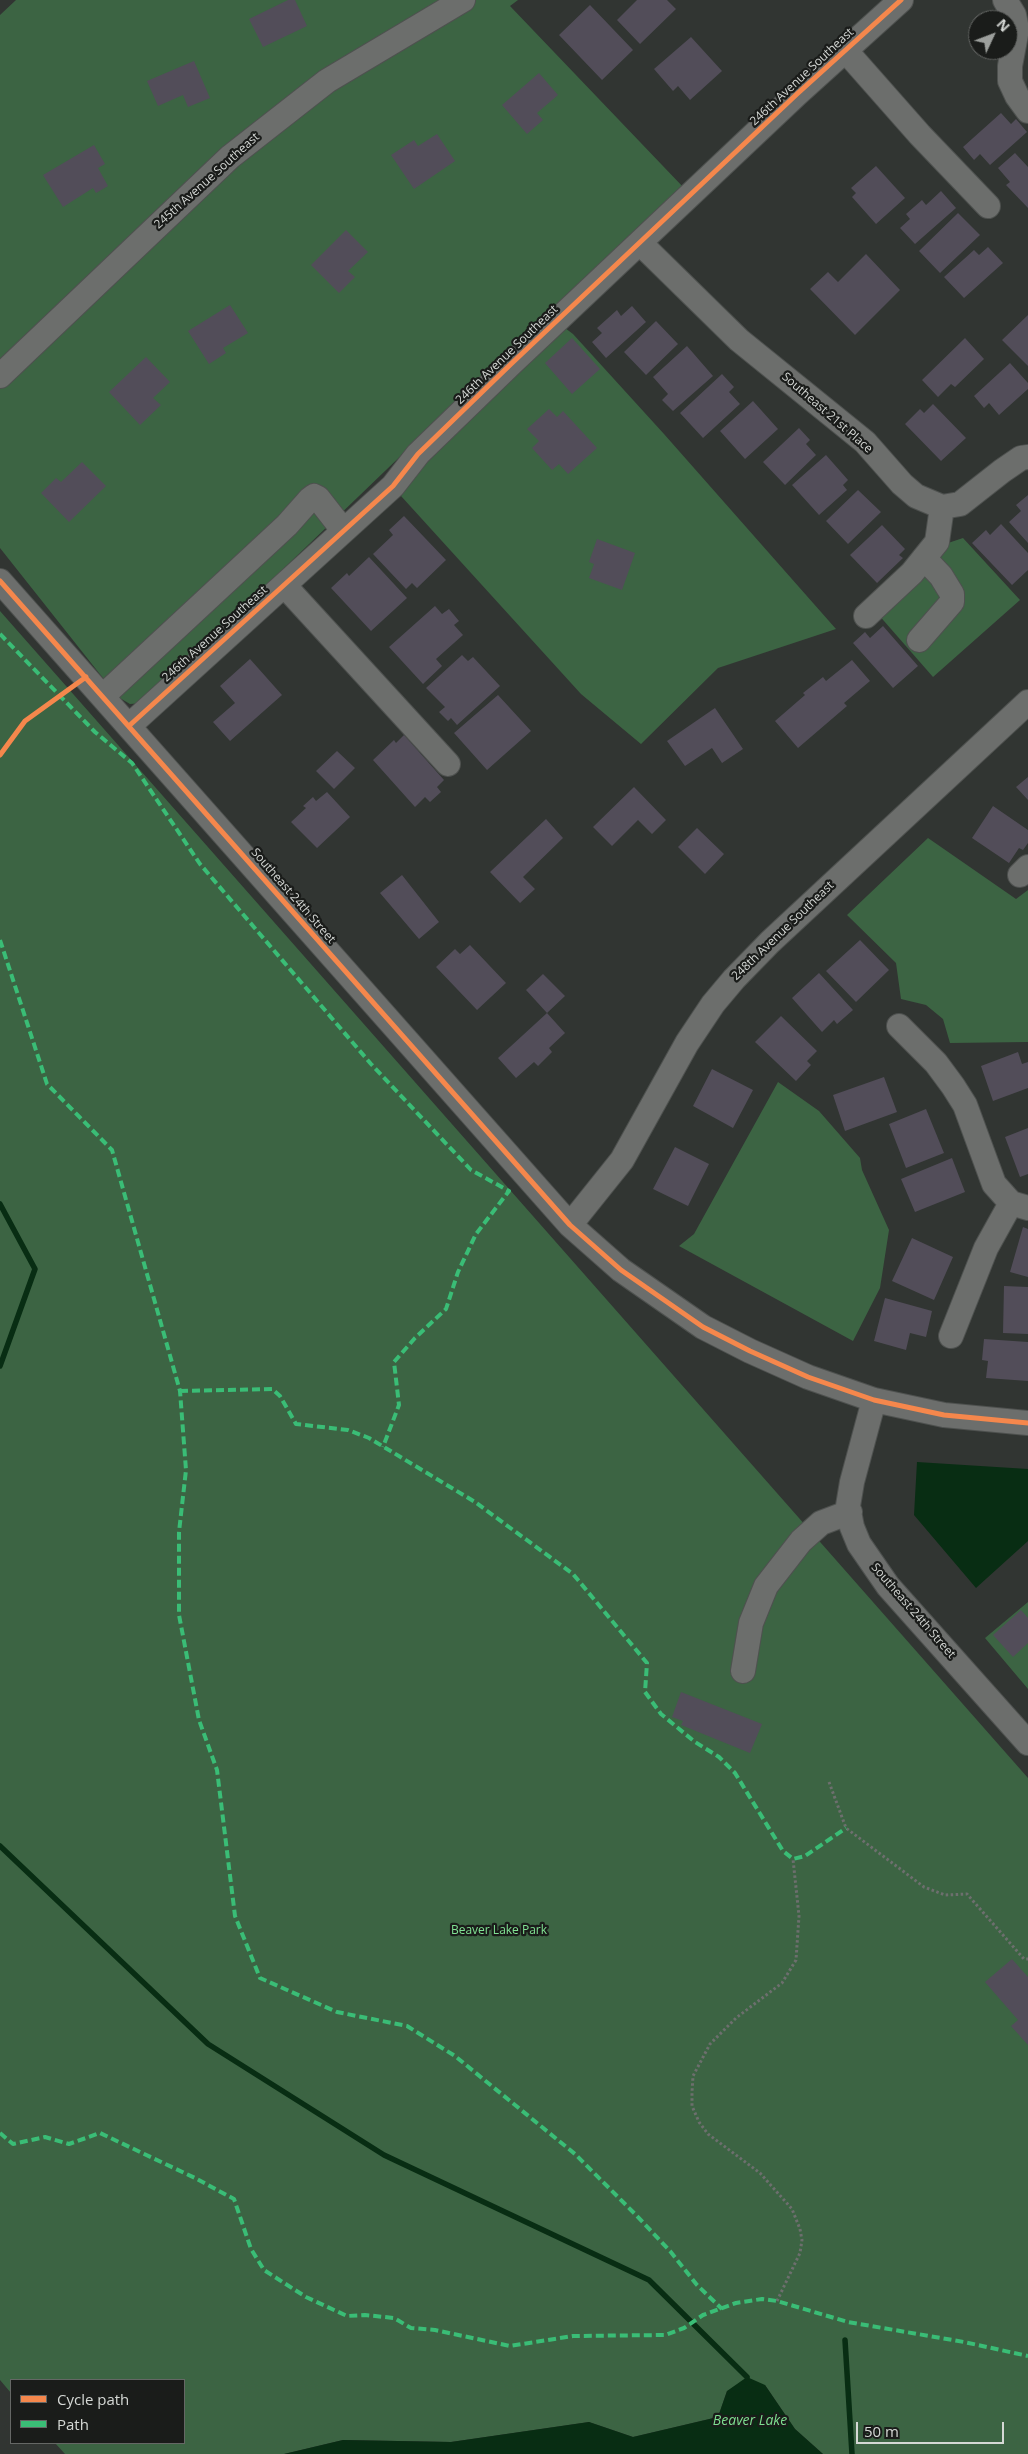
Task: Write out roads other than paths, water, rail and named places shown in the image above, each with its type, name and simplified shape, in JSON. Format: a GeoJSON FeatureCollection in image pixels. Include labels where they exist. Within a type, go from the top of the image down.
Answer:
{"type":"FeatureCollection","features":[{"type":"Feature","properties":{"kind":"street","name":"245th Avenue Southeast"},"geometry":{"type":"LineString","coordinates":[[0,376],[230,157],[327,81],[463,0]]}},
{"type":"Feature","properties":{"kind":"street","name":"246th Avenue Southeast"},"geometry":{"type":"LineString","coordinates":[[130,725],[392,486],[418,454],[900,0]]}},
{"type":"Feature","properties":{"kind":"street"},"geometry":{"type":"LineString","coordinates":[[1005,0],[1014,15],[1017,29],[1010,66],[1010,81],[1028,112]]}},
{"type":"Feature","properties":{"kind":"street"},"geometry":{"type":"LineString","coordinates":[[845,50],[920,135],[988,206]]}},
{"type":"Feature","properties":{"kind":"street","name":"Southeast 21st Place"},"geometry":{"type":"LineString","coordinates":[[640,243],[739,340],[865,442],[902,484],[916,496],[942,507]]}},
{"type":"Feature","properties":{"kind":"street"},"geometry":{"type":"LineString","coordinates":[[866,616],[912,573],[937,542],[942,507],[967,500],[1002,471],[1021,458],[1028,457]]}},
{"type":"Feature","properties":{"kind":"street"},"geometry":{"type":"LineString","coordinates":[[103,696],[287,525],[310,498],[314,496],[318,498],[343,530]]}},
{"type":"Feature","properties":{"kind":"street"},"geometry":{"type":"LineString","coordinates":[[919,640],[952,602],[952,594],[941,576],[924,558]]}},
{"type":"Feature","properties":{"kind":"street","name":"Southeast 24th Street"},"geometry":{"type":"LineString","coordinates":[[0,581],[130,725],[570,1225],[621,1270],[703,1327],[808,1377],[874,1400],[944,1415],[1028,1423]]}},
{"type":"Feature","properties":{"kind":"street"},"geometry":{"type":"LineString","coordinates":[[284,585],[448,764]]}},
{"type":"Feature","properties":{"kind":"street","name":"248th Avenue Southeast"},"geometry":{"type":"LineString","coordinates":[[570,1225],[622,1160],[687,1042],[713,1004],[734,979],[770,942],[1028,702]]}},
{"type":"Feature","properties":{"kind":"street"},"geometry":{"type":"LineString","coordinates":[[899,1026],[936,1063],[954,1086],[964,1105],[994,1184],[1020,1206],[986,1248],[952,1336]]}},
{"type":"Feature","properties":{"kind":"street","name":"Southeast 24th Street"},"geometry":{"type":"LineString","coordinates":[[874,1400],[852,1482],[848,1506],[858,1544],[888,1586],[1028,1743]]}},
{"type":"Feature","properties":{"kind":"street"},"geometry":{"type":"LineString","coordinates":[[743,1670],[751,1623],[766,1586],[801,1541],[814,1528],[821,1522],[850,1512]]}},
{"type":"Feature","properties":{"kind":"water"},"geometry":{"type":"Polygon","coordinates":[[[917,1462],[1028,1469],[1028,1541],[976,1588],[914,1515],[917,1462]]]}},
{"type":"Feature","properties":{"kind":"water","name":"Beaver Lake"},"geometry":{"type":"Polygon","coordinates":[[[747,2377],[765,2385],[795,2429],[823,2454],[284,2454],[343,2440],[451,2442],[589,2422],[633,2437],[718,2417],[727,2391],[747,2377]]]}},
{"type":"Feature","properties":{"kind":"waterway"},"geometry":{"type":"LineString","coordinates":[[0,1204],[35,1269],[0,1366]]}},
{"type":"Feature","properties":{"kind":"waterway"},"geometry":{"type":"LineString","coordinates":[[0,1846],[208,2044],[384,2155],[649,2280],[747,2377]]}},
{"type":"Feature","properties":{"kind":"waterway"},"geometry":{"type":"LineString","coordinates":[[845,2340],[852,2454]]}},
{"type":"Feature","properties":{"kind":"park label","name":"Beaver Lake Park"},"geometry":{"type":"Point","coordinates":[499,1931]}}]}
